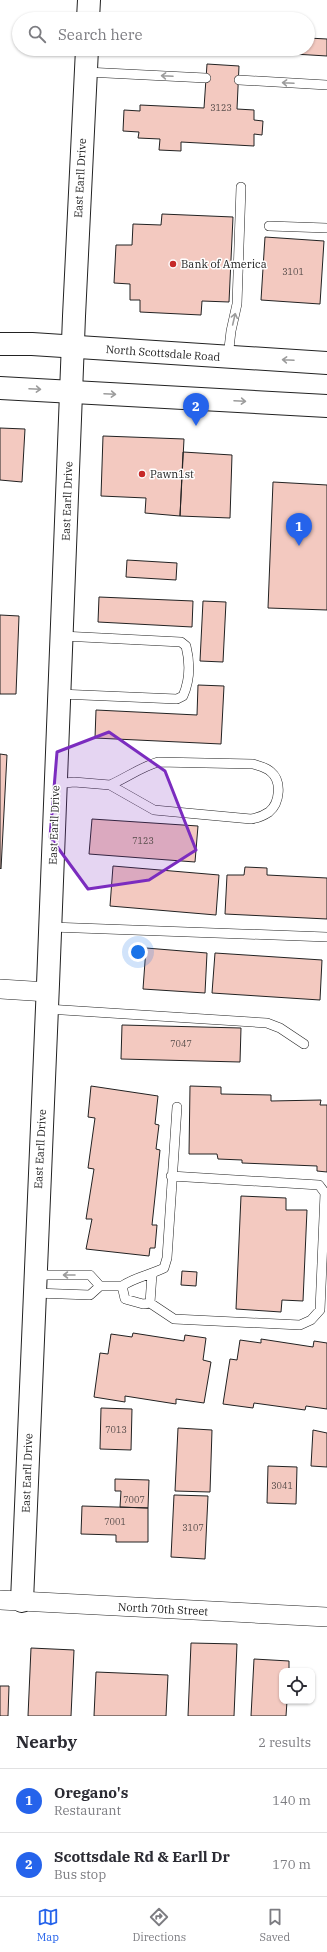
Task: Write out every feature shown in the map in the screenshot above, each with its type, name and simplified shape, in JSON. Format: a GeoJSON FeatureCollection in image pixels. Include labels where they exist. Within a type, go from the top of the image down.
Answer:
{"type":"FeatureCollection","features":[{"type":"Feature","properties":{"kind":"street"},"geometry":{"type":"LineString","coordinates":[[88,12],[89,0]]}},
{"type":"Feature","properties":{"kind":"street","name":"East Earll Drive"},"geometry":{"type":"LineString","coordinates":[[22,1602],[71,392],[87,56]]}},
{"type":"Feature","properties":{"kind":"street"},"geometry":{"type":"LineString","coordinates":[[0,337],[32,344]]}},
{"type":"Feature","properties":{"kind":"street","name":"North Scottsdale Road"},"geometry":{"type":"LineString","coordinates":[[0,344],[32,344],[327,363]]}},
{"type":"Feature","properties":{"kind":"street"},"geometry":{"type":"LineString","coordinates":[[0,388],[327,406]]}},
{"type":"Feature","properties":{"kind":"street"},"geometry":{"type":"LineString","coordinates":[[0,989],[47,1000]]}},
{"type":"Feature","properties":{"kind":"street","name":"North 70th Street"},"geometry":{"type":"LineString","coordinates":[[0,1600],[327,1618]]}},
{"type":"Feature","properties":{"kind":"lane"},"geometry":{"type":"LineString","coordinates":[[86,72],[206,78]]}},
{"type":"Feature","properties":{"kind":"lane"},"geometry":{"type":"LineString","coordinates":[[239,80],[327,85]]}},
{"type":"Feature","properties":{"kind":"lane"},"geometry":{"type":"LineString","coordinates":[[228,357],[231,331],[237,304],[241,187]]}},
{"type":"Feature","properties":{"kind":"lane"},"geometry":{"type":"LineString","coordinates":[[269,226],[327,228]]}},
{"type":"Feature","properties":{"kind":"lane"},"geometry":{"type":"LineString","coordinates":[[59,694],[177,699],[183,696],[188,677],[189,655],[186,646],[181,642],[62,636]]}},
{"type":"Feature","properties":{"kind":"lane"},"geometry":{"type":"LineString","coordinates":[[56,784],[74,782],[110,786],[154,810],[251,819],[262,816],[270,811],[278,796],[278,782],[272,772],[253,764],[158,762],[144,766],[130,776],[110,786]]}},
{"type":"Feature","properties":{"kind":"lane"},"geometry":{"type":"LineString","coordinates":[[50,927],[327,937]]}},
{"type":"Feature","properties":{"kind":"lane"},"geometry":{"type":"LineString","coordinates":[[47,1000],[267,1023],[280,1028],[304,1044]]}},
{"type":"Feature","properties":{"kind":"lane"},"geometry":{"type":"LineString","coordinates":[[34,1284],[90,1295],[100,1286],[122,1286],[131,1280],[152,1274],[164,1268],[167,1258],[171,1176],[177,1107]]}},
{"type":"Feature","properties":{"kind":"lane"},"geometry":{"type":"LineString","coordinates":[[122,1286],[125,1298],[143,1304],[150,1303],[174,1319],[300,1326],[311,1320],[320,1310],[325,1193],[318,1185],[171,1176]]}},
{"type":"Feature","properties":{"kind":"lane"},"geometry":{"type":"LineString","coordinates":[[150,1303],[152,1274]]}},
{"type":"Feature","properties":{"kind":"lane"},"geometry":{"type":"LineString","coordinates":[[34,1284],[90,1275],[100,1286]]}},
{"type":"Feature","properties":{"kind":"highlighted area"},"geometry":{"type":"Polygon","coordinates":[[[109,732],[165,771],[196,850],[149,880],[88,889],[50,837],[57,752],[109,732]]]}},
{"type":"Feature","properties":{"kind":"building"},"geometry":{"type":"Polygon","coordinates":[[[315,38],[327,39],[327,56],[315,55],[315,38]]]}},
{"type":"Feature","properties":{"kind":"building"},"geometry":{"type":"Polygon","coordinates":[[[207,64],[239,66],[237,109],[254,110],[254,120],[263,121],[262,135],[254,134],[254,146],[181,142],[181,151],[159,150],[160,139],[138,138],[139,132],[123,131],[124,110],[140,111],[140,105],[204,108],[207,64]]]}},
{"type":"Feature","properties":{"kind":"building","name":"Bank of America"},"geometry":{"type":"Polygon","coordinates":[[[162,214],[233,217],[229,302],[202,301],[201,315],[140,312],[140,300],[130,300],[130,284],[114,283],[116,245],[132,245],[133,224],[161,225],[162,214]]]}},
{"type":"Feature","properties":{"kind":"building"},"geometry":{"type":"Polygon","coordinates":[[[265,237],[324,241],[320,304],[261,300],[265,237]]]}},
{"type":"Feature","properties":{"kind":"building"},"geometry":{"type":"Polygon","coordinates":[[[0,428],[25,429],[22,482],[0,480],[0,428]]]}},
{"type":"Feature","properties":{"kind":"building","name":"Pawn1st"},"geometry":{"type":"Polygon","coordinates":[[[103,436],[184,439],[180,516],[145,513],[146,498],[101,496],[103,436]]]}},
{"type":"Feature","properties":{"kind":"building"},"geometry":{"type":"Polygon","coordinates":[[[183,452],[232,455],[230,518],[180,516],[183,452]]]}},
{"type":"Feature","properties":{"kind":"building"},"geometry":{"type":"Polygon","coordinates":[[[273,482],[327,485],[327,610],[268,608],[273,482]]]}},
{"type":"Feature","properties":{"kind":"building"},"geometry":{"type":"Polygon","coordinates":[[[127,560],[177,563],[176,580],[126,577],[127,560]]]}},
{"type":"Feature","properties":{"kind":"building"},"geometry":{"type":"Polygon","coordinates":[[[99,597],[193,601],[192,627],[98,622],[99,597]]]}},
{"type":"Feature","properties":{"kind":"building"},"geometry":{"type":"Polygon","coordinates":[[[203,601],[226,602],[223,662],[200,661],[203,601]]]}},
{"type":"Feature","properties":{"kind":"building"},"geometry":{"type":"Polygon","coordinates":[[[0,615],[19,616],[16,694],[0,694],[0,615]]]}},
{"type":"Feature","properties":{"kind":"building"},"geometry":{"type":"Polygon","coordinates":[[[198,685],[224,686],[221,744],[95,738],[96,710],[197,715],[198,685]]]}},
{"type":"Feature","properties":{"kind":"building"},"geometry":{"type":"Polygon","coordinates":[[[0,754],[7,755],[1,869],[0,868],[0,754]]]}},
{"type":"Feature","properties":{"kind":"building"},"geometry":{"type":"Polygon","coordinates":[[[92,819],[198,826],[195,862],[89,854],[92,819]]]}},
{"type":"Feature","properties":{"kind":"building"},"geometry":{"type":"Polygon","coordinates":[[[113,866],[219,875],[216,915],[110,906],[113,866]]]}},
{"type":"Feature","properties":{"kind":"building"},"geometry":{"type":"Polygon","coordinates":[[[245,867],[267,868],[267,875],[327,878],[327,919],[225,914],[227,875],[244,875],[245,867]]]}},
{"type":"Feature","properties":{"kind":"building"},"geometry":{"type":"Polygon","coordinates":[[[146,948],[207,953],[205,993],[143,989],[146,948]]]}},
{"type":"Feature","properties":{"kind":"building"},"geometry":{"type":"Polygon","coordinates":[[[215,953],[322,960],[320,1000],[212,993],[215,953]]]}},
{"type":"Feature","properties":{"kind":"building"},"geometry":{"type":"Polygon","coordinates":[[[122,1025],[241,1028],[240,1062],[121,1059],[122,1025]]]}},
{"type":"Feature","properties":{"kind":"building"},"geometry":{"type":"Polygon","coordinates":[[[91,1086],[158,1096],[155,1124],[159,1125],[156,1149],[160,1150],[152,1225],[157,1225],[155,1248],[150,1248],[149,1256],[86,1249],[92,1219],[86,1219],[94,1169],[88,1168],[95,1118],[88,1117],[91,1086]]]}},
{"type":"Feature","properties":{"kind":"building"},"geometry":{"type":"Polygon","coordinates":[[[190,1086],[221,1087],[221,1094],[271,1095],[271,1101],[321,1100],[320,1105],[327,1105],[327,1172],[317,1171],[317,1166],[242,1163],[242,1160],[218,1159],[217,1154],[189,1154],[190,1086]]]}},
{"type":"Feature","properties":{"kind":"building"},"geometry":{"type":"Polygon","coordinates":[[[241,1196],[286,1198],[286,1210],[307,1210],[303,1301],[282,1300],[281,1312],[236,1309],[241,1196]]]}},
{"type":"Feature","properties":{"kind":"building"},"geometry":{"type":"Polygon","coordinates":[[[182,1271],[197,1272],[196,1286],[181,1285],[182,1271]]]}},
{"type":"Feature","properties":{"kind":"building"},"geometry":{"type":"Polygon","coordinates":[[[133,1333],[184,1341],[185,1335],[206,1338],[203,1360],[211,1362],[204,1403],[176,1399],[176,1404],[125,1396],[125,1402],[94,1397],[100,1353],[108,1354],[111,1334],[132,1337],[133,1333]]]}},
{"type":"Feature","properties":{"kind":"building"},"geometry":{"type":"Polygon","coordinates":[[[261,1339],[313,1347],[314,1341],[327,1343],[327,1409],[306,1406],[305,1410],[254,1403],[253,1408],[223,1404],[230,1359],[237,1360],[240,1340],[261,1343],[261,1339]]]}},
{"type":"Feature","properties":{"kind":"building"},"geometry":{"type":"Polygon","coordinates":[[[101,1408],[132,1409],[131,1450],[100,1449],[101,1408]]]}},
{"type":"Feature","properties":{"kind":"building"},"geometry":{"type":"Polygon","coordinates":[[[178,1428],[212,1430],[210,1492],[175,1491],[178,1428]]]}},
{"type":"Feature","properties":{"kind":"building"},"geometry":{"type":"Polygon","coordinates":[[[313,1430],[327,1433],[327,1467],[311,1466],[313,1430]]]}},
{"type":"Feature","properties":{"kind":"building"},"geometry":{"type":"Polygon","coordinates":[[[268,1466],[297,1467],[296,1504],[267,1503],[268,1466]]]}},
{"type":"Feature","properties":{"kind":"building"},"geometry":{"type":"Polygon","coordinates":[[[115,1479],[149,1480],[148,1508],[120,1507],[121,1491],[115,1491],[115,1479]]]}},
{"type":"Feature","properties":{"kind":"building"},"geometry":{"type":"Polygon","coordinates":[[[174,1495],[208,1496],[205,1559],[171,1557],[174,1495]]]}},
{"type":"Feature","properties":{"kind":"building"},"geometry":{"type":"Polygon","coordinates":[[[82,1506],[148,1508],[148,1542],[116,1542],[116,1535],[81,1534],[82,1506]]]}},
{"type":"Feature","properties":{"kind":"building"},"geometry":{"type":"Polygon","coordinates":[[[191,1643],[237,1644],[234,1716],[188,1716],[191,1643]]]}},
{"type":"Feature","properties":{"kind":"building"},"geometry":{"type":"Polygon","coordinates":[[[31,1648],[74,1650],[71,1716],[28,1716],[31,1648]]]}},
{"type":"Feature","properties":{"kind":"building"},"geometry":{"type":"Polygon","coordinates":[[[254,1659],[289,1661],[289,1668],[279,1668],[279,1704],[287,1704],[286,1716],[251,1716],[254,1659]]]}},
{"type":"Feature","properties":{"kind":"building"},"geometry":{"type":"Polygon","coordinates":[[[96,1672],[168,1675],[166,1716],[94,1716],[96,1672]]]}},
{"type":"Feature","properties":{"kind":"building"},"geometry":{"type":"Polygon","coordinates":[[[0,1686],[9,1686],[8,1716],[0,1716],[0,1686]]]}},
{"type":"Feature","properties":{"kind":"place","name":"Bank of America"},"geometry":{"type":"Point","coordinates":[173,264]}},
{"type":"Feature","properties":{"kind":"place","name":"Scottsdale Rd & Earll Dr"},"geometry":{"type":"Point","coordinates":[196,426]}},
{"type":"Feature","properties":{"kind":"place","name":"Pawn1st"},"geometry":{"type":"Point","coordinates":[142,474]}},
{"type":"Feature","properties":{"kind":"place","name":"Oregano's"},"geometry":{"type":"Point","coordinates":[299,546]}}]}
